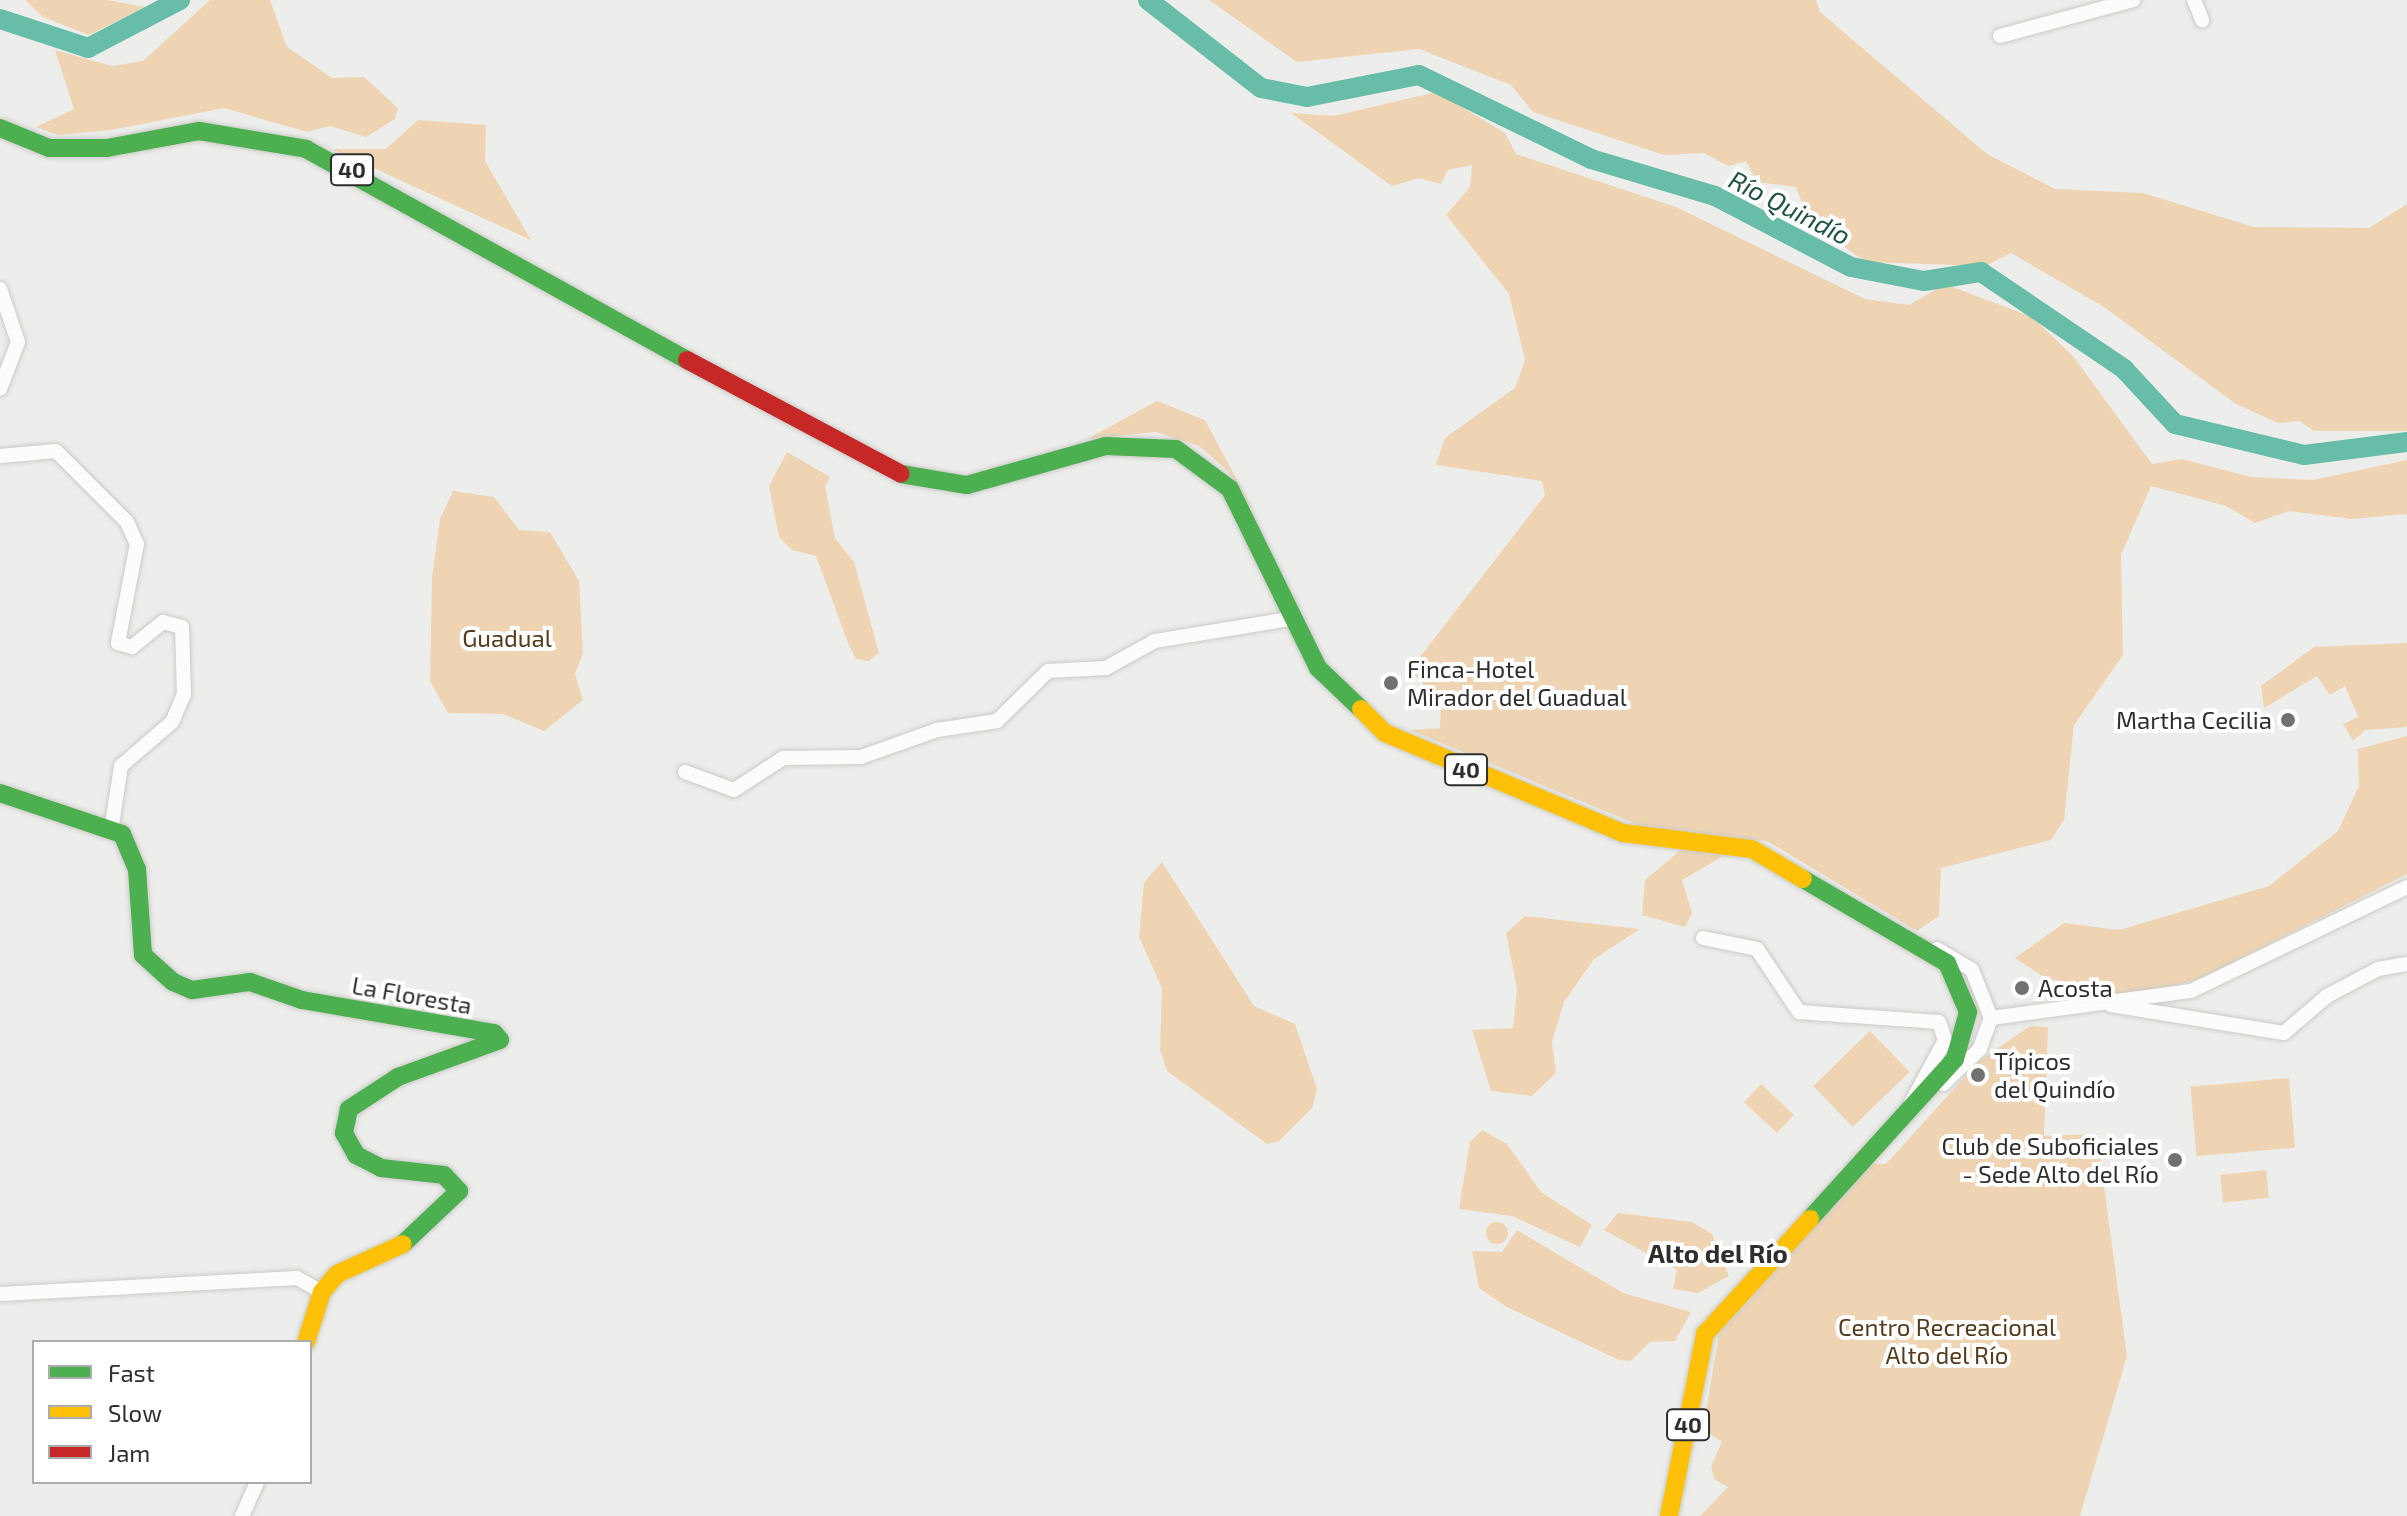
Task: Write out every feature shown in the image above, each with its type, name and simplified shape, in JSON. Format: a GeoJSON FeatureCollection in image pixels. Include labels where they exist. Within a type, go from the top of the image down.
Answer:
{"type":"FeatureCollection","features":[{"type":"Feature","properties":{"kind":"main road","name":"40"},"geometry":{"type":"LineString","coordinates":[[0,128],[49,148],[81,150],[199,131],[306,149],[514,258],[797,424],[907,477],[967,485],[1124,443],[1176,449],[1209,467],[1239,505],[1290,619],[1331,685],[1412,749],[1623,833],[1752,849],[1916,941],[1955,974],[1968,1025],[1955,1059],[1848,1171],[1705,1334],[1669,1516]]}},
{"type":"Feature","properties":{"kind":"main road"},"geometry":{"type":"LineString","coordinates":[[0,793],[63,817],[112,825]]}},
{"type":"Feature","properties":{"kind":"main road","name":"La Floresta"},"geometry":{"type":"LineString","coordinates":[[112,825],[137,869],[143,955],[173,982],[192,990],[250,982],[302,1000],[494,1033],[500,1040],[354,1101],[344,1122],[356,1155],[381,1168],[444,1175],[459,1191],[392,1254],[357,1261],[322,1292]]}},
{"type":"Feature","properties":{"kind":"main road"},"geometry":{"type":"LineString","coordinates":[[307,1340],[322,1292]]}},
{"type":"Feature","properties":{"kind":"street"},"geometry":{"type":"LineString","coordinates":[[2000,36],[2133,0]]}},
{"type":"Feature","properties":{"kind":"street"},"geometry":{"type":"LineString","coordinates":[[2194,0],[2202,20]]}},
{"type":"Feature","properties":{"kind":"street"},"geometry":{"type":"LineString","coordinates":[[0,289],[18,342],[0,389]]}},
{"type":"Feature","properties":{"kind":"street"},"geometry":{"type":"LineString","coordinates":[[0,456],[56,451],[127,522],[137,544],[118,643],[132,647],[163,622],[182,627],[184,694],[172,722],[121,766],[112,825]]}},
{"type":"Feature","properties":{"kind":"street"},"geometry":{"type":"LineString","coordinates":[[685,772],[734,790],[783,758],[861,757],[937,730],[997,721],[1048,671],[1106,668],[1155,641],[1290,619]]}},
{"type":"Feature","properties":{"kind":"street"},"geometry":{"type":"LineString","coordinates":[[1991,1018],[2206,986],[2407,887]]}},
{"type":"Feature","properties":{"kind":"street"},"geometry":{"type":"LineString","coordinates":[[1703,938],[1757,949],[1799,1012],[1939,1022],[1945,1040],[1909,1108]]}},
{"type":"Feature","properties":{"kind":"street"},"geometry":{"type":"LineString","coordinates":[[1848,1171],[1980,1049],[1991,1018],[1972,970],[1916,941]]}},
{"type":"Feature","properties":{"kind":"street"},"geometry":{"type":"LineString","coordinates":[[2107,1003],[2284,1033],[2327,996],[2378,969],[2407,964]]}},
{"type":"Feature","properties":{"kind":"street"},"geometry":{"type":"LineString","coordinates":[[0,1294],[281,1278],[322,1292]]}},
{"type":"Feature","properties":{"kind":"street"},"geometry":{"type":"LineString","coordinates":[[242,1516],[256,1484]]}},
{"type":"Feature","properties":{"kind":"green space"},"geometry":{"type":"Polygon","coordinates":[[[25,0],[107,0],[145,7],[89,35],[43,17],[25,0]]]}},
{"type":"Feature","properties":{"kind":"green space"},"geometry":{"type":"Polygon","coordinates":[[[210,0],[270,0],[287,47],[332,78],[364,77],[398,108],[395,119],[366,137],[330,126],[307,132],[224,108],[111,130],[58,135],[36,127],[74,109],[55,50],[112,66],[143,61],[210,0]]]}},
{"type":"Feature","properties":{"kind":"green space"},"geometry":{"type":"Polygon","coordinates":[[[1209,0],[1816,0],[1820,12],[1987,154],[2055,189],[2143,193],[2254,227],[2369,228],[2407,204],[2407,431],[2314,431],[2299,421],[2278,423],[2236,404],[2104,307],[2011,253],[1985,266],[1866,262],[1832,238],[1823,221],[1808,218],[1796,187],[1757,182],[1746,161],[1728,166],[1704,153],[1664,155],[1533,112],[1511,85],[1419,49],[1297,62],[1209,0]]]}},
{"type":"Feature","properties":{"kind":"green space"},"geometry":{"type":"Polygon","coordinates":[[[1436,92],[1505,133],[1516,154],[1676,207],[1865,299],[1909,305],[1945,284],[2032,317],[2073,356],[2152,464],[2182,459],[2251,477],[2313,480],[2407,460],[2407,514],[2351,519],[2289,511],[2255,523],[2226,506],[2151,486],[2121,555],[2123,655],[2074,725],[2064,820],[2051,840],[1941,868],[1939,916],[1917,931],[1767,841],[1648,829],[1410,730],[1440,728],[1441,704],[1410,670],[1545,495],[1542,481],[1436,465],[1445,438],[1515,388],[1525,360],[1509,294],[1446,215],[1470,187],[1472,165],[1448,170],[1441,184],[1419,178],[1392,186],[1291,113],[1334,116],[1436,92]]]}},
{"type":"Feature","properties":{"kind":"green space"},"geometry":{"type":"Polygon","coordinates":[[[418,120],[486,125],[485,161],[531,240],[332,149],[386,149],[418,120]]]}},
{"type":"Feature","properties":{"kind":"green space"},"geometry":{"type":"Polygon","coordinates":[[[1157,401],[1205,420],[1255,514],[1228,471],[1199,446],[1156,432],[1087,439],[1157,401]]]}},
{"type":"Feature","properties":{"kind":"green space"},"geometry":{"type":"Polygon","coordinates":[[[787,452],[830,477],[825,486],[835,538],[854,562],[879,653],[869,661],[856,659],[816,556],[792,550],[779,537],[769,486],[787,452]]]}},
{"type":"Feature","properties":{"kind":"green space","name":"Guadual"},"geometry":{"type":"Polygon","coordinates":[[[453,491],[494,497],[519,530],[550,532],[579,581],[583,653],[575,674],[583,700],[544,731],[503,714],[448,713],[430,681],[432,577],[440,519],[453,491]]]}},
{"type":"Feature","properties":{"kind":"green space"},"geometry":{"type":"Polygon","coordinates":[[[2407,643],[2407,727],[2365,730],[2353,741],[2343,724],[2358,717],[2345,686],[2330,695],[2317,676],[2264,708],[2261,686],[2314,647],[2407,643]]]}},
{"type":"Feature","properties":{"kind":"green space"},"geometry":{"type":"Polygon","coordinates":[[[2407,736],[2407,874],[2202,978],[2157,991],[2089,995],[2090,985],[2047,979],[2015,958],[2064,923],[2119,930],[2269,886],[2338,831],[2359,786],[2358,749],[2407,736]]]}},
{"type":"Feature","properties":{"kind":"green space"},"geometry":{"type":"Polygon","coordinates":[[[1681,850],[1727,854],[1682,880],[1692,913],[1685,927],[1642,915],[1645,880],[1681,850]]]}},
{"type":"Feature","properties":{"kind":"green space"},"geometry":{"type":"Polygon","coordinates":[[[1162,862],[1254,1006],[1295,1024],[1317,1089],[1312,1108],[1279,1141],[1267,1144],[1167,1071],[1160,1050],[1162,988],[1139,937],[1144,883],[1162,862]]]}},
{"type":"Feature","properties":{"kind":"green space"},"geometry":{"type":"Polygon","coordinates":[[[1525,916],[1640,929],[1594,959],[1564,1002],[1552,1042],[1556,1073],[1532,1096],[1491,1091],[1472,1030],[1513,1028],[1517,989],[1506,933],[1525,916]]]}},
{"type":"Feature","properties":{"kind":"green space","name":"Centro Recreacional Alto del Río"},"geometry":{"type":"Polygon","coordinates":[[[2030,1026],[2048,1027],[2044,1136],[2097,1134],[2127,1356],[2080,1516],[1700,1516],[1728,1487],[1714,1479],[1711,1466],[1722,1442],[1703,1429],[1719,1334],[1872,1164],[1886,1164],[1979,1061],[2030,1026]]]}},
{"type":"Feature","properties":{"kind":"green space"},"geometry":{"type":"Polygon","coordinates":[[[1870,1031],[1910,1072],[1853,1127],[1813,1086],[1870,1031]]]}},
{"type":"Feature","properties":{"kind":"green space"},"geometry":{"type":"Polygon","coordinates":[[[2289,1078],[2295,1148],[2196,1156],[2190,1087],[2289,1078]]]}},
{"type":"Feature","properties":{"kind":"green space"},"geometry":{"type":"Polygon","coordinates":[[[1761,1084],[1794,1115],[1777,1133],[1744,1102],[1761,1084]]]}},
{"type":"Feature","properties":{"kind":"green space"},"geometry":{"type":"Polygon","coordinates":[[[1482,1130],[1507,1144],[1541,1192],[1592,1225],[1580,1247],[1512,1216],[1459,1209],[1470,1142],[1482,1130]]]}},
{"type":"Feature","properties":{"kind":"green space"},"geometry":{"type":"Polygon","coordinates":[[[2266,1170],[2269,1198],[2223,1203],[2220,1175],[2266,1170]]]}},
{"type":"Feature","properties":{"kind":"green space"},"geometry":{"type":"Polygon","coordinates":[[[1618,1213],[1692,1222],[1712,1234],[1729,1276],[1698,1293],[1673,1289],[1677,1270],[1604,1230],[1618,1213]]]}},
{"type":"Feature","properties":{"kind":"green space"},"geometry":{"type":"Polygon","coordinates":[[[1497,1222],[1505,1225],[1508,1233],[1505,1241],[1497,1244],[1489,1241],[1486,1233],[1489,1225],[1497,1222]]]}},
{"type":"Feature","properties":{"kind":"green space"},"geometry":{"type":"Polygon","coordinates":[[[1517,1230],[1623,1293],[1691,1312],[1675,1341],[1650,1342],[1631,1361],[1619,1360],[1505,1306],[1479,1288],[1472,1251],[1502,1252],[1517,1230]]]}},
{"type":"Feature","properties":{"kind":"waterway","name":"Río Quindío"},"geometry":{"type":"LineString","coordinates":[[0,19],[88,48],[180,0]]}},
{"type":"Feature","properties":{"kind":"waterway","name":"Río Quindío"},"geometry":{"type":"LineString","coordinates":[[1148,0],[1261,88],[1307,97],[1419,75],[1591,159],[1715,196],[1851,267],[1924,281],[1981,272],[2124,369],[2175,424],[2304,455],[2407,442]]}},
{"type":"Feature","properties":{"kind":"traffic: fast"},"geometry":{"type":"LineString","coordinates":[[0,128],[49,148],[107,148],[199,131],[306,149],[687,360]]}},
{"type":"Feature","properties":{"kind":"traffic: fast"},"geometry":{"type":"LineString","coordinates":[[901,474],[967,485],[1106,446],[1176,449],[1230,489],[1318,668],[1361,709]]}},
{"type":"Feature","properties":{"kind":"traffic: fast"},"geometry":{"type":"LineString","coordinates":[[0,793],[122,834],[137,869],[143,955],[173,982],[192,990],[250,982],[302,1000],[494,1033],[500,1040],[398,1077],[349,1109],[344,1133],[356,1155],[381,1168],[444,1175],[459,1191],[403,1244]]}},
{"type":"Feature","properties":{"kind":"traffic: fast"},"geometry":{"type":"LineString","coordinates":[[1803,879],[1947,963],[1968,1012],[1955,1059],[1810,1219]]}},
{"type":"Feature","properties":{"kind":"traffic: slow"},"geometry":{"type":"LineString","coordinates":[[1361,709],[1385,733],[1623,833],[1752,849],[1803,879]]}},
{"type":"Feature","properties":{"kind":"traffic: slow"},"geometry":{"type":"LineString","coordinates":[[1669,1516],[1705,1334],[1810,1219]]}},
{"type":"Feature","properties":{"kind":"traffic: slow"},"geometry":{"type":"LineString","coordinates":[[307,1340],[322,1292],[337,1274],[403,1244]]}},
{"type":"Feature","properties":{"kind":"traffic: jam"},"geometry":{"type":"LineString","coordinates":[[687,360],[901,474]]}},
{"type":"Feature","properties":{"kind":"place","name":"Finca-Hotel Mirador del Guadual"},"geometry":{"type":"Point","coordinates":[1391,683]}},
{"type":"Feature","properties":{"kind":"place","name":"Martha Cecilia"},"geometry":{"type":"Point","coordinates":[2288,720]}},
{"type":"Feature","properties":{"kind":"place","name":"Acosta"},"geometry":{"type":"Point","coordinates":[2022,988]}},
{"type":"Feature","properties":{"kind":"place","name":"Típicos del Quindío"},"geometry":{"type":"Point","coordinates":[1978,1075]}},
{"type":"Feature","properties":{"kind":"place","name":"Club de Suboficiales - Sede Alto del Río"},"geometry":{"type":"Point","coordinates":[2175,1160]}},
{"type":"Feature","properties":{"kind":"district","name":"Alto del Río"},"geometry":{"type":"Point","coordinates":[1718,1253]}}]}
